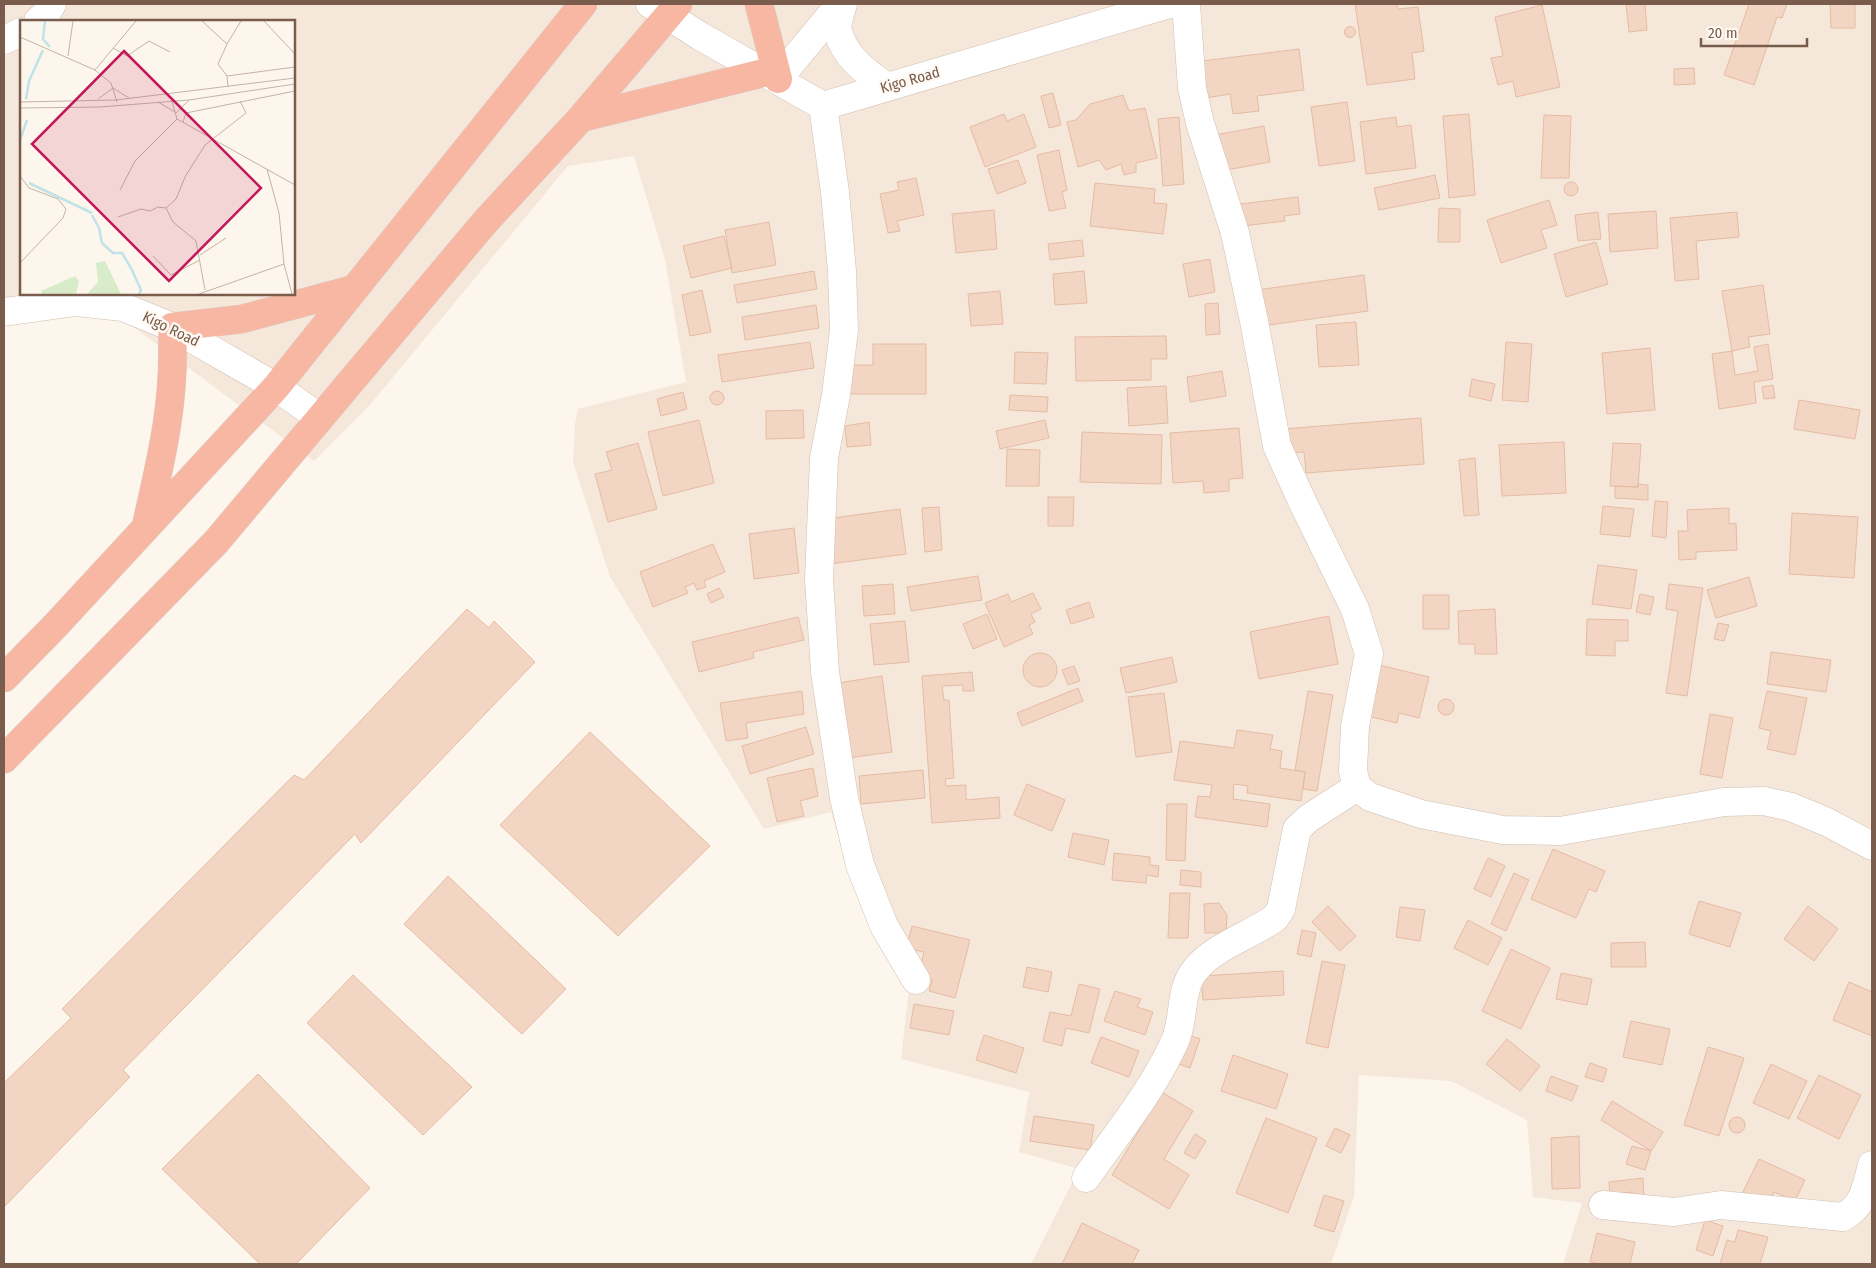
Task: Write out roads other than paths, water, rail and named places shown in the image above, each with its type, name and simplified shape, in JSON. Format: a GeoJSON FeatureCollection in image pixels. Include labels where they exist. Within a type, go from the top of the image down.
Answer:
{"type":"FeatureCollection","features":[{"type":"Feature","properties":{"kind":"highway"},"geometry":{"type":"LineString","coordinates":[[4,678],[276,387],[583,4]]}},
{"type":"Feature","properties":{"kind":"highway"},"geometry":{"type":"LineString","coordinates":[[581,118],[771,76],[759,4]]}},
{"type":"Feature","properties":{"kind":"highway"},"geometry":{"type":"LineString","coordinates":[[4,759],[216,542],[485,222],[581,118],[665,7]]}},
{"type":"Feature","properties":{"kind":"highway"},"geometry":{"type":"LineString","coordinates":[[145,528],[165,443],[169,416],[174,361],[172,327],[242,319],[354,289]]}},
{"type":"Feature","properties":{"kind":"street"},"geometry":{"type":"LineString","coordinates":[[39,20],[46,14],[52,4]]}},
{"type":"Feature","properties":{"kind":"street"},"geometry":{"type":"LineString","coordinates":[[771,76],[841,4]]}},
{"type":"Feature","properties":{"kind":"street"},"geometry":{"type":"LineString","coordinates":[[841,4],[837,30],[844,45],[859,67],[887,86]]}},
{"type":"Feature","properties":{"kind":"street","name":"Kigo Road"},"geometry":{"type":"LineString","coordinates":[[823,106],[1169,4]]}},
{"type":"Feature","properties":{"kind":"street"},"geometry":{"type":"LineString","coordinates":[[1186,4],[1192,88],[1200,123],[1234,232],[1254,321],[1277,446],[1355,609],[1369,654],[1355,726],[1353,771],[1357,787],[1370,797],[1421,814],[1504,830],[1560,831],[1724,802],[1764,801],[1791,807],[1827,822],[1872,846]]}},
{"type":"Feature","properties":{"kind":"street"},"geometry":{"type":"LineString","coordinates":[[665,7],[700,36],[823,106],[835,192],[842,271],[844,330],[836,395],[824,458],[820,579],[825,672],[843,789],[860,865],[884,926],[916,980]]}},
{"type":"Feature","properties":{"kind":"street"},"geometry":{"type":"LineString","coordinates":[[4,40],[20,32]]}},
{"type":"Feature","properties":{"kind":"street","name":"Kigo Road"},"geometry":{"type":"LineString","coordinates":[[4,312],[76,302],[123,307],[172,327],[276,387],[320,418]]}},
{"type":"Feature","properties":{"kind":"street"},"geometry":{"type":"LineString","coordinates":[[1086,1178],[1154,1080],[1176,1039],[1186,992],[1194,971],[1206,958],[1275,918],[1281,909],[1297,829],[1309,818],[1357,787]]}},
{"type":"Feature","properties":{"kind":"street"},"geometry":{"type":"LineString","coordinates":[[1603,1205],[1674,1212],[1721,1205],[1843,1217],[1853,1211],[1864,1195],[1872,1165]]}}]}
